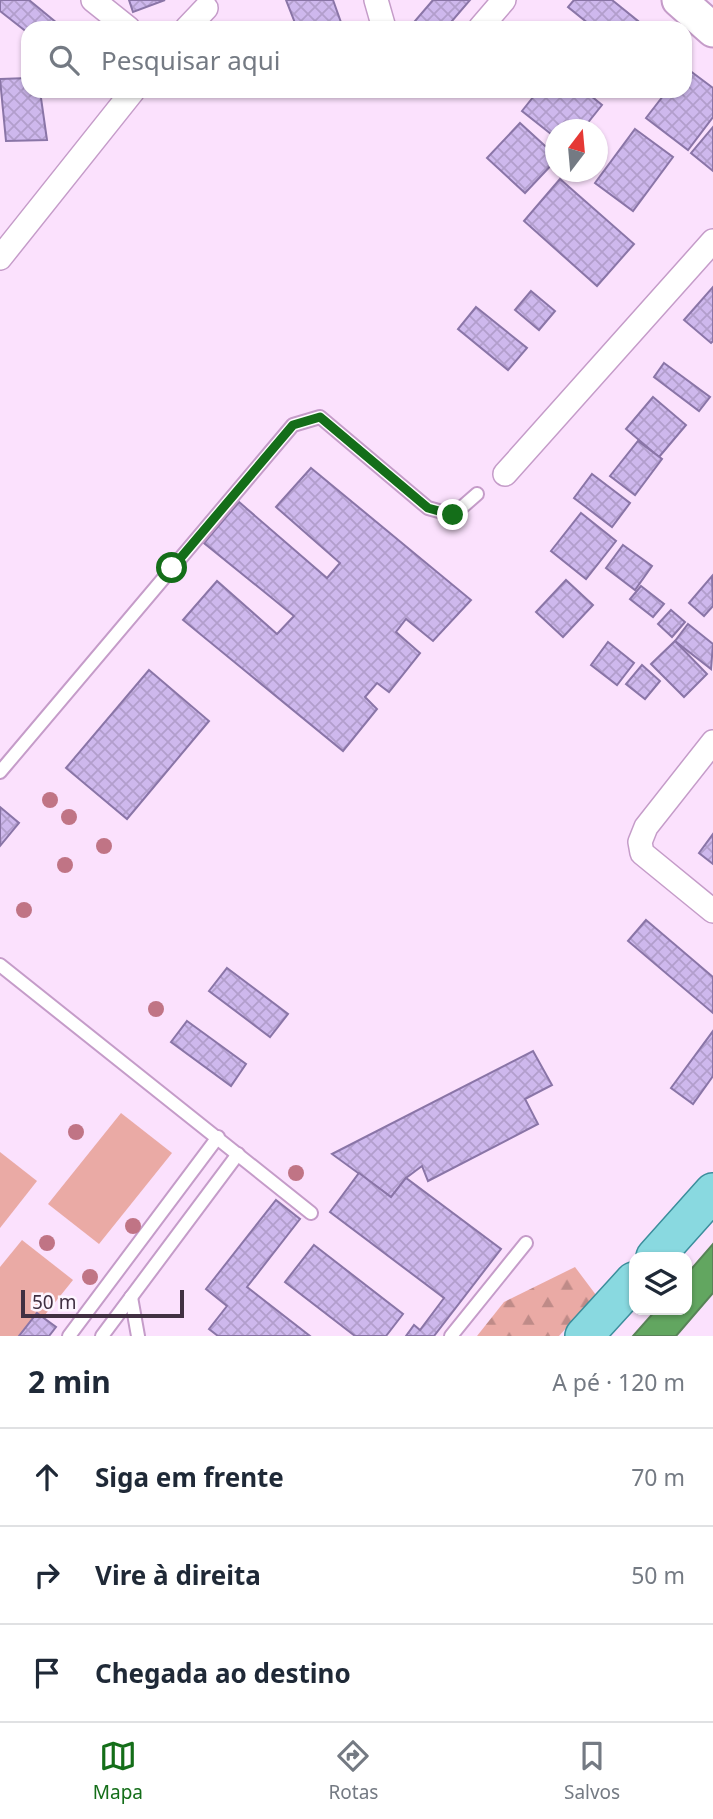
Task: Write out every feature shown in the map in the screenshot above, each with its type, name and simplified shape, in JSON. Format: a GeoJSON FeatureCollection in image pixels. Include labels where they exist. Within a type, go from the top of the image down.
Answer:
{"type":"FeatureCollection","features":[{"type":"Feature","properties":{"kind":"main road"},"geometry":{"type":"LineString","coordinates":[[659,1252],[713,1192]]}},
{"type":"Feature","properties":{"kind":"main road"},"geometry":{"type":"LineString","coordinates":[[584,1336],[629,1286]]}},
{"type":"Feature","properties":{"kind":"street"},"geometry":{"type":"LineString","coordinates":[[93,0],[119,21]]}},
{"type":"Feature","properties":{"kind":"street"},"geometry":{"type":"LineString","coordinates":[[376,0],[382,21]]}},
{"type":"Feature","properties":{"kind":"street"},"geometry":{"type":"LineString","coordinates":[[486,21],[504,0]]}},
{"type":"Feature","properties":{"kind":"street"},"geometry":{"type":"LineString","coordinates":[[679,0],[713,30]]}},
{"type":"Feature","properties":{"kind":"street"},"geometry":{"type":"LineString","coordinates":[[194,21],[206,8]]}},
{"type":"Feature","properties":{"kind":"street"},"geometry":{"type":"LineString","coordinates":[[0,258],[127,98]]}},
{"type":"Feature","properties":{"kind":"street"},"geometry":{"type":"LineString","coordinates":[[505,474],[713,241]]}},
{"type":"Feature","properties":{"kind":"street"},"geometry":{"type":"LineString","coordinates":[[712,745],[646,827],[640,842],[642,853],[713,911]]}},
{"type":"Feature","properties":{"kind":"lane"},"geometry":{"type":"LineString","coordinates":[[0,772],[293,425],[320,417],[428,508],[453,515],[477,494]]}},
{"type":"Feature","properties":{"kind":"lane"},"geometry":{"type":"LineString","coordinates":[[0,965],[311,1213]]}},
{"type":"Feature","properties":{"kind":"lane"},"geometry":{"type":"LineString","coordinates":[[69,1336],[218,1138]]}},
{"type":"Feature","properties":{"kind":"lane"},"geometry":{"type":"LineString","coordinates":[[102,1336],[238,1154]]}},
{"type":"Feature","properties":{"kind":"lane"},"geometry":{"type":"LineString","coordinates":[[451,1336],[526,1243]]}},
{"type":"Feature","properties":{"kind":"lane"},"geometry":{"type":"LineString","coordinates":[[131,1297],[138,1336]]}},
{"type":"Feature","properties":{"kind":"green space"},"geometry":{"type":"Polygon","coordinates":[[[121,1113],[172,1153],[99,1244],[48,1204],[121,1113]]]}},
{"type":"Feature","properties":{"kind":"green space"},"geometry":{"type":"Polygon","coordinates":[[[0,1152],[37,1181],[0,1228],[0,1152]]]}},
{"type":"Feature","properties":{"kind":"green space"},"geometry":{"type":"Polygon","coordinates":[[[22,1240],[73,1280],[28,1336],[0,1336],[0,1267],[22,1240]]]}},
{"type":"Feature","properties":{"kind":"green space"},"geometry":{"type":"Polygon","coordinates":[[[575,1267],[596,1295],[559,1336],[477,1336],[504,1302],[575,1267]]]}},
{"type":"Feature","properties":{"kind":"shaded area"},"geometry":{"type":"Polygon","coordinates":[[[713,1244],[713,1293],[676,1336],[633,1336],[652,1315],[692,1315],[692,1268],[713,1244]]]}},
{"type":"Feature","properties":{"kind":"building"},"geometry":{"type":"Polygon","coordinates":[[[0,0],[29,0],[54,21],[21,21],[21,28],[0,11],[0,0]]]}},
{"type":"Feature","properties":{"kind":"building"},"geometry":{"type":"Polygon","coordinates":[[[129,0],[165,0],[133,12],[129,0]]]}},
{"type":"Feature","properties":{"kind":"building"},"geometry":{"type":"Polygon","coordinates":[[[286,0],[333,0],[340,21],[294,21],[286,0]]]}},
{"type":"Feature","properties":{"kind":"building"},"geometry":{"type":"Polygon","coordinates":[[[433,0],[470,0],[452,21],[415,21],[433,0]]]}},
{"type":"Feature","properties":{"kind":"building"},"geometry":{"type":"Polygon","coordinates":[[[574,0],[612,0],[638,21],[585,21],[568,7],[574,0]]]}},
{"type":"Feature","properties":{"kind":"building"},"geometry":{"type":"Polygon","coordinates":[[[692,72],[713,88],[713,117],[688,150],[646,118],[662,98],[692,98],[692,72]]]}},
{"type":"Feature","properties":{"kind":"building"},"geometry":{"type":"Polygon","coordinates":[[[21,78],[21,98],[41,98],[47,140],[6,141],[0,79],[21,78]]]}},
{"type":"Feature","properties":{"kind":"building"},"geometry":{"type":"Polygon","coordinates":[[[532,98],[594,98],[602,105],[591,119],[545,119],[545,129],[522,111],[532,98]]]}},
{"type":"Feature","properties":{"kind":"building"},"geometry":{"type":"Polygon","coordinates":[[[520,123],[545,146],[545,172],[525,193],[487,158],[520,123]]]}},
{"type":"Feature","properties":{"kind":"building"},"geometry":{"type":"Polygon","coordinates":[[[713,127],[713,171],[691,153],[713,127]]]}},
{"type":"Feature","properties":{"kind":"building"},"geometry":{"type":"Polygon","coordinates":[[[635,129],[673,157],[633,211],[595,183],[608,182],[608,165],[635,129]]]}},
{"type":"Feature","properties":{"kind":"building"},"geometry":{"type":"Polygon","coordinates":[[[557,182],[563,182],[634,244],[597,286],[524,221],[557,182]]]}},
{"type":"Feature","properties":{"kind":"building"},"geometry":{"type":"Polygon","coordinates":[[[713,287],[713,341],[711,343],[684,320],[713,287]]]}},
{"type":"Feature","properties":{"kind":"building"},"geometry":{"type":"Polygon","coordinates":[[[531,291],[555,311],[539,330],[515,310],[531,291]]]}},
{"type":"Feature","properties":{"kind":"building"},"geometry":{"type":"Polygon","coordinates":[[[476,307],[527,348],[508,370],[458,329],[476,307]]]}},
{"type":"Feature","properties":{"kind":"building"},"geometry":{"type":"Polygon","coordinates":[[[664,363],[710,397],[699,411],[654,377],[664,363]]]}},
{"type":"Feature","properties":{"kind":"building"},"geometry":{"type":"Polygon","coordinates":[[[653,397],[686,425],[659,457],[626,429],[653,397]]]}},
{"type":"Feature","properties":{"kind":"building"},"geometry":{"type":"Polygon","coordinates":[[[638,441],[662,459],[635,495],[610,476],[638,441]]]}},
{"type":"Feature","properties":{"kind":"building"},"geometry":{"type":"Polygon","coordinates":[[[311,468],[471,600],[433,641],[406,619],[396,632],[420,653],[389,692],[377,683],[365,697],[377,709],[343,751],[183,620],[217,581],[277,634],[294,616],[204,543],[239,502],[327,578],[340,563],[276,507],[311,468]]]}},
{"type":"Feature","properties":{"kind":"building"},"geometry":{"type":"Polygon","coordinates":[[[592,474],[630,503],[612,527],[574,498],[592,474]]]}},
{"type":"Feature","properties":{"kind":"building"},"geometry":{"type":"Polygon","coordinates":[[[581,513],[616,541],[586,579],[551,551],[581,513]]]}},
{"type":"Feature","properties":{"kind":"building"},"geometry":{"type":"Polygon","coordinates":[[[623,545],[652,566],[635,590],[606,568],[623,545]]]}},
{"type":"Feature","properties":{"kind":"building"},"geometry":{"type":"Polygon","coordinates":[[[712,576],[713,606],[704,616],[689,603],[712,576]]]}},
{"type":"Feature","properties":{"kind":"building"},"geometry":{"type":"Polygon","coordinates":[[[566,580],[593,605],[563,637],[536,612],[566,580]]]}},
{"type":"Feature","properties":{"kind":"building"},"geometry":{"type":"Polygon","coordinates":[[[641,586],[664,604],[653,617],[630,599],[641,586]]]}},
{"type":"Feature","properties":{"kind":"building"},"geometry":{"type":"Polygon","coordinates":[[[671,610],[685,622],[672,637],[658,624],[671,610]]]}},
{"type":"Feature","properties":{"kind":"building"},"geometry":{"type":"Polygon","coordinates":[[[688,624],[713,644],[711,669],[675,641],[688,624]]]}},
{"type":"Feature","properties":{"kind":"building"},"geometry":{"type":"Polygon","coordinates":[[[675,641],[707,674],[684,697],[651,664],[675,641]]]}},
{"type":"Feature","properties":{"kind":"building"},"geometry":{"type":"Polygon","coordinates":[[[608,642],[634,663],[617,685],[591,665],[608,642]]]}},
{"type":"Feature","properties":{"kind":"building"},"geometry":{"type":"Polygon","coordinates":[[[642,665],[660,681],[645,699],[626,684],[642,665]]]}},
{"type":"Feature","properties":{"kind":"building"},"geometry":{"type":"Polygon","coordinates":[[[149,670],[209,721],[127,819],[66,768],[149,670]]]}},
{"type":"Feature","properties":{"kind":"building"},"geometry":{"type":"Polygon","coordinates":[[[0,807],[19,823],[0,846],[0,807]]]}},
{"type":"Feature","properties":{"kind":"building"},"geometry":{"type":"Polygon","coordinates":[[[713,834],[713,864],[699,853],[713,834]]]}},
{"type":"Feature","properties":{"kind":"building"},"geometry":{"type":"Polygon","coordinates":[[[646,920],[713,977],[713,1013],[628,941],[646,920]]]}},
{"type":"Feature","properties":{"kind":"building"},"geometry":{"type":"Polygon","coordinates":[[[227,968],[288,1014],[270,1037],[209,991],[227,968]]]}},
{"type":"Feature","properties":{"kind":"building"},"geometry":{"type":"Polygon","coordinates":[[[187,1021],[246,1064],[231,1086],[171,1042],[187,1021]]]}},
{"type":"Feature","properties":{"kind":"building"},"geometry":{"type":"Polygon","coordinates":[[[713,1031],[713,1076],[693,1104],[671,1088],[713,1031]]]}},
{"type":"Feature","properties":{"kind":"building"},"geometry":{"type":"Polygon","coordinates":[[[533,1051],[552,1085],[525,1099],[538,1124],[428,1181],[422,1166],[406,1178],[391,1197],[332,1154],[533,1051]]]}},
{"type":"Feature","properties":{"kind":"building"},"geometry":{"type":"Polygon","coordinates":[[[359,1173],[391,1197],[406,1178],[501,1249],[434,1336],[406,1336],[414,1325],[420,1330],[444,1298],[330,1212],[359,1173]]]}},
{"type":"Feature","properties":{"kind":"building"},"geometry":{"type":"Polygon","coordinates":[[[276,1200],[300,1219],[247,1287],[310,1336],[218,1336],[209,1329],[227,1306],[206,1289],[276,1200]]]}},
{"type":"Feature","properties":{"kind":"building"},"geometry":{"type":"Polygon","coordinates":[[[314,1245],[403,1314],[386,1336],[355,1336],[285,1282],[314,1245]]]}},
{"type":"Feature","properties":{"kind":"building"},"geometry":{"type":"Polygon","coordinates":[[[37,1313],[56,1327],[49,1336],[19,1336],[37,1313]]]}},
{"type":"Feature","properties":{"kind":"route"},"geometry":{"type":"LineString","coordinates":[[172,568],[293,425],[320,417],[428,508],[453,515]]}}]}
